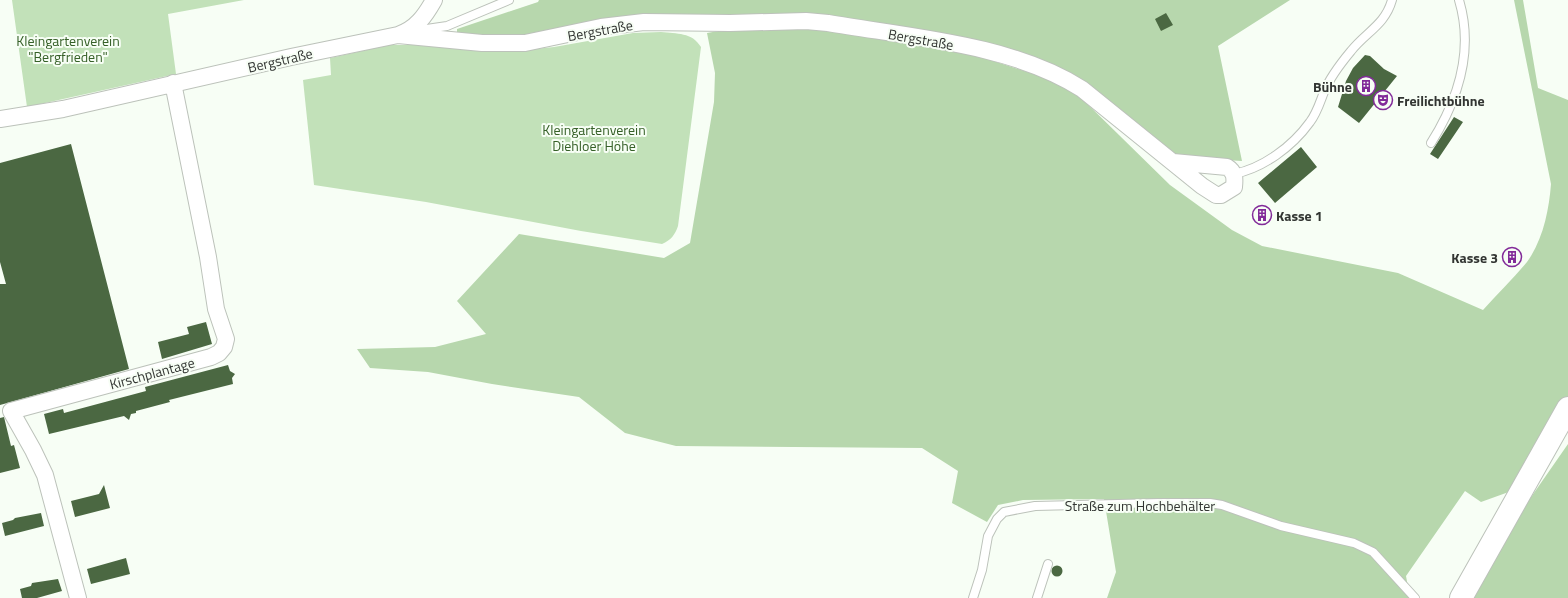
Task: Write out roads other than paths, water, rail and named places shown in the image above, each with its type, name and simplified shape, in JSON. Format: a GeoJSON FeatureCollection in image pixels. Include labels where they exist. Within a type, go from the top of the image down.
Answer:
{"type":"FeatureCollection","features":[{"type":"Feature","properties":{"kind":"main road"},"geometry":{"type":"LineString","coordinates":[[1461,598],[1568,408]]}},
{"type":"Feature","properties":{"kind":"street"},"geometry":{"type":"LineString","coordinates":[[402,34],[419,22],[434,0]]}},
{"type":"Feature","properties":{"kind":"street","name":"Bergstraße"},"geometry":{"type":"LineString","coordinates":[[0,119],[63,109],[173,83],[402,34],[482,43],[525,43],[600,27],[644,22],[730,23],[798,21],[828,23],[973,48],[1020,61],[1063,77],[1082,89],[1202,186],[1216,195],[1226,193],[1234,187],[1234,174]]}},
{"type":"Feature","properties":{"kind":"street","name":"Kirschplantage"},"geometry":{"type":"LineString","coordinates":[[78,598],[45,475],[11,411],[211,357],[219,353],[224,347],[226,339],[225,332],[216,309],[208,257],[173,83]]}},
{"type":"Feature","properties":{"kind":"street"},"geometry":{"type":"LineString","coordinates":[[1173,162],[1227,167],[1234,174]]}},
{"type":"Feature","properties":{"kind":"lane"},"geometry":{"type":"LineString","coordinates":[[402,34],[447,26],[510,0]]}},
{"type":"Feature","properties":{"kind":"lane"},"geometry":{"type":"LineString","coordinates":[[1234,174],[1257,167],[1295,139],[1310,122],[1329,82],[1337,69],[1359,42],[1386,16],[1392,0]]}},
{"type":"Feature","properties":{"kind":"lane"},"geometry":{"type":"LineString","coordinates":[[1430,143],[1448,112],[1461,72],[1466,35],[1464,17],[1459,0]]}},
{"type":"Feature","properties":{"kind":"lane","name":"Straße zum Hochbehälter"},"geometry":{"type":"LineString","coordinates":[[972,598],[982,570],[988,536],[997,519],[1004,512],[1035,506],[1160,503],[1210,503],[1222,505],[1281,526],[1354,543],[1373,552],[1415,598]]}},
{"type":"Feature","properties":{"kind":"lane"},"geometry":{"type":"LineString","coordinates":[[1037,598],[1048,564]]}},
{"type":"Feature","properties":{"kind":"place","name":"Bühne"},"geometry":{"type":"Point","coordinates":[1366,86]}},
{"type":"Feature","properties":{"kind":"place","name":"Freilichtbühne"},"geometry":{"type":"Point","coordinates":[1383,100]}},
{"type":"Feature","properties":{"kind":"place","name":"Kasse 1"},"geometry":{"type":"Point","coordinates":[1262,215]}},
{"type":"Feature","properties":{"kind":"place","name":"Kasse 3"},"geometry":{"type":"Point","coordinates":[1512,257]}},
{"type":"Feature","properties":{"kind":"park label","name":"Kleingartenverein \"Bergfrieden\""},"geometry":{"type":"Point","coordinates":[68,48]}},
{"type":"Feature","properties":{"kind":"park label","name":"Kleingartenverein Diehloer Höhe"},"geometry":{"type":"Point","coordinates":[594,138]}}]}
